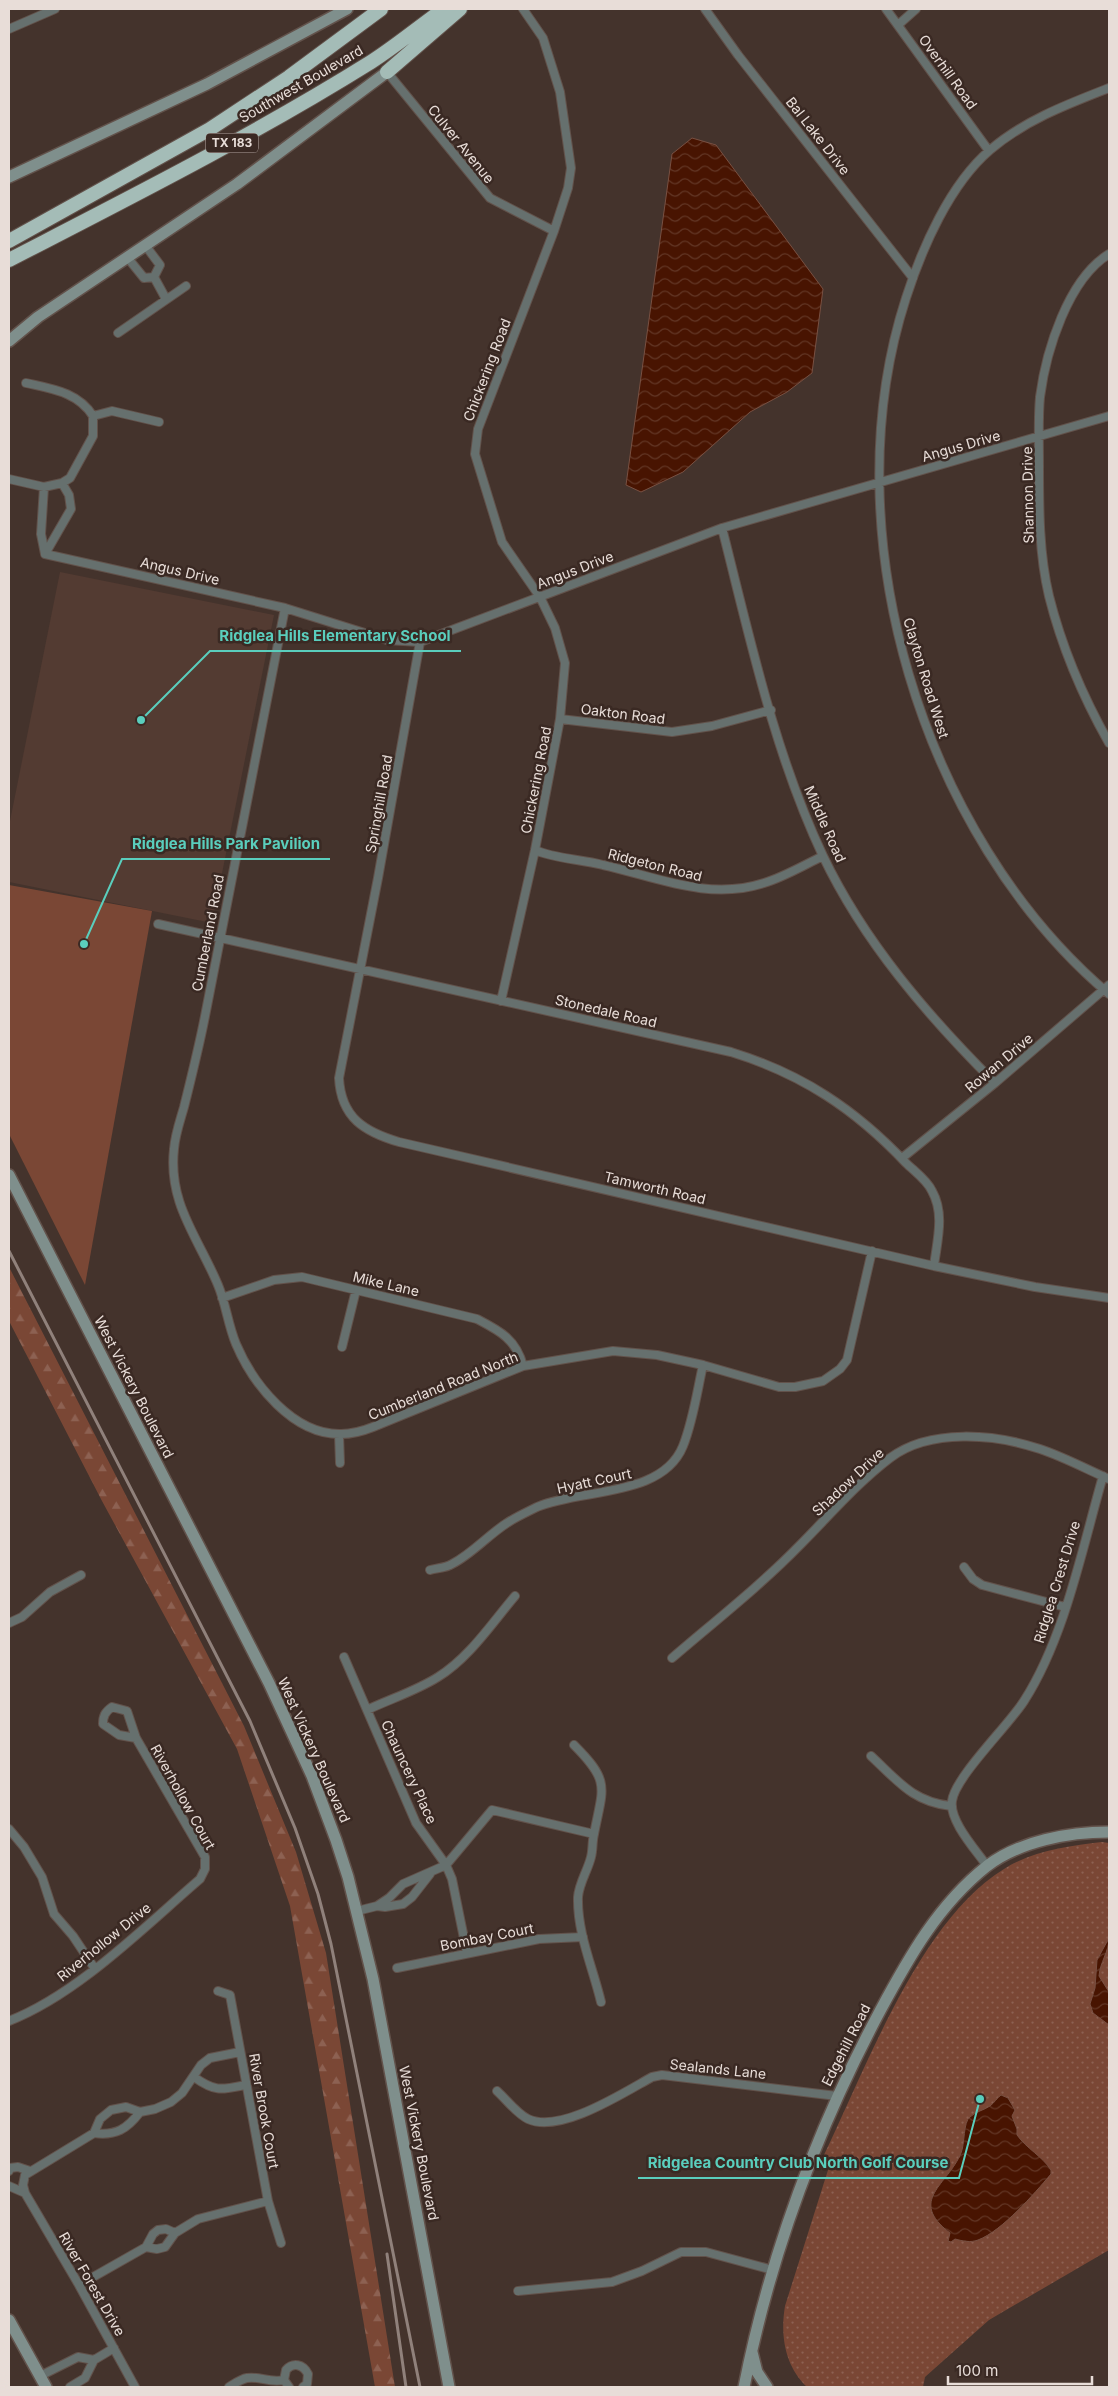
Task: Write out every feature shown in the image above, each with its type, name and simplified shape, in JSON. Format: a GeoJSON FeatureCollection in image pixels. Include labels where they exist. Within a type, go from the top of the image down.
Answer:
{"type":"FeatureCollection","features":[{"type":"Feature","properties":{"kind":"highway","name":"Southwest Boulevard"},"geometry":{"type":"LineString","coordinates":[[9,241],[210,129],[288,77],[381,9]]}},
{"type":"Feature","properties":{"kind":"highway","name":"Southwest Boulevard"},"geometry":{"type":"LineString","coordinates":[[9,260],[190,166],[298,105],[372,61],[444,9]]}},
{"type":"Feature","properties":{"kind":"highway"},"geometry":{"type":"LineString","coordinates":[[387,72],[460,9]]}},
{"type":"Feature","properties":{"kind":"main road"},"geometry":{"type":"LineString","coordinates":[[9,176],[207,84],[347,9]]}},
{"type":"Feature","properties":{"kind":"main road"},"geometry":{"type":"LineString","coordinates":[[9,341],[38,317],[237,184],[387,72]]}},
{"type":"Feature","properties":{"kind":"main road","name":"West Vickery Boulevard"},"geometry":{"type":"LineString","coordinates":[[9,1175],[294,1736],[336,1840],[357,1911],[373,1979],[449,2387]]}},
{"type":"Feature","properties":{"kind":"main road","name":"Edgehill Road"},"geometry":{"type":"LineString","coordinates":[[744,2387],[751,2349],[788,2222],[837,2096],[857,2052],[927,1929],[942,1908],[988,1866],[1004,1855],[1026,1846],[1063,1836],[1109,1832]]}},
{"type":"Feature","properties":{"kind":"main road"},"geometry":{"type":"LineString","coordinates":[[9,2320],[46,2387]]}},
{"type":"Feature","properties":{"kind":"main road"},"geometry":{"type":"LineString","coordinates":[[751,2349],[757,2372],[767,2387]]}},
{"type":"Feature","properties":{"kind":"street"},"geometry":{"type":"LineString","coordinates":[[9,29],[55,9]]}},
{"type":"Feature","properties":{"kind":"street","name":"Chickering Road"},"geometry":{"type":"LineString","coordinates":[[501,1000],[535,850],[560,719],[565,663],[556,628],[540,597],[502,542],[475,454],[478,429],[554,231],[568,188],[571,168],[561,95],[543,38],[523,9]]}},
{"type":"Feature","properties":{"kind":"street","name":"Bal Lake Drive"},"geometry":{"type":"LineString","coordinates":[[705,9],[912,278]]}},
{"type":"Feature","properties":{"kind":"street","name":"Overhill Road"},"geometry":{"type":"LineString","coordinates":[[886,9],[989,151]]}},
{"type":"Feature","properties":{"kind":"street"},"geometry":{"type":"LineString","coordinates":[[898,25],[916,9]]}},
{"type":"Feature","properties":{"kind":"street","name":"Culver Avenue"},"geometry":{"type":"LineString","coordinates":[[387,72],[490,198],[554,231]]}},
{"type":"Feature","properties":{"kind":"street","name":"Clayton Road West"},"geometry":{"type":"LineString","coordinates":[[1108,990],[1068,956],[1016,890],[978,834],[949,782],[934,748],[898,637],[882,544],[879,483],[885,391],[899,320],[919,258],[939,217],[972,169],[989,151],[1031,122],[1057,109],[1109,88]]}},
{"type":"Feature","properties":{"kind":"street"},"geometry":{"type":"LineString","coordinates":[[145,245],[160,265],[154,276]]}},
{"type":"Feature","properties":{"kind":"street","name":"Shannon Drive"},"geometry":{"type":"LineString","coordinates":[[1109,254],[1090,271],[1070,299],[1060,322],[1040,397],[1039,436],[1041,548],[1049,596],[1079,685],[1109,743]]}},
{"type":"Feature","properties":{"kind":"street"},"geometry":{"type":"LineString","coordinates":[[127,257],[144,278],[154,276]]}},
{"type":"Feature","properties":{"kind":"street"},"geometry":{"type":"LineString","coordinates":[[154,276],[166,299]]}},
{"type":"Feature","properties":{"kind":"street"},"geometry":{"type":"LineString","coordinates":[[118,333],[186,286]]}},
{"type":"Feature","properties":{"kind":"street"},"geometry":{"type":"LineString","coordinates":[[9,479],[44,488],[62,483],[70,478],[93,436],[94,416],[86,405],[72,395],[26,383]]}},
{"type":"Feature","properties":{"kind":"street"},"geometry":{"type":"LineString","coordinates":[[94,416],[112,411],[159,422]]}},
{"type":"Feature","properties":{"kind":"street","name":"Angus Drive"},"geometry":{"type":"LineString","coordinates":[[45,554],[285,608],[387,640],[420,642],[722,528],[1109,416]]}},
{"type":"Feature","properties":{"kind":"street"},"geometry":{"type":"LineString","coordinates":[[45,554],[71,509],[69,496],[62,483]]}},
{"type":"Feature","properties":{"kind":"street"},"geometry":{"type":"LineString","coordinates":[[44,488],[41,534],[45,554]]}},
{"type":"Feature","properties":{"kind":"street","name":"Middle Road"},"geometry":{"type":"LineString","coordinates":[[722,528],[755,658],[780,744],[823,856],[868,934],[900,979],[959,1047],[995,1083]]}},
{"type":"Feature","properties":{"kind":"street","name":"Cumberland Road"},"geometry":{"type":"LineString","coordinates":[[179,1203],[174,1183],[174,1148],[201,1037],[285,608]]}},
{"type":"Feature","properties":{"kind":"street","name":"Springhill Road"},"geometry":{"type":"LineString","coordinates":[[360,969],[420,642]]}},
{"type":"Feature","properties":{"kind":"street","name":"Oakton Road"},"geometry":{"type":"LineString","coordinates":[[560,719],[672,732],[712,726],[771,710]]}},
{"type":"Feature","properties":{"kind":"street","name":"Ridgeton Road"},"geometry":{"type":"LineString","coordinates":[[535,850],[706,890],[734,890],[766,883],[823,856]]}},
{"type":"Feature","properties":{"kind":"street","name":"Stonedale Road"},"geometry":{"type":"LineString","coordinates":[[158,924],[731,1052],[756,1060],[823,1092],[853,1112],[902,1158],[932,1190],[939,1211],[934,1266]]}},
{"type":"Feature","properties":{"kind":"street","name":"Tamworth Road"},"geometry":{"type":"LineString","coordinates":[[360,969],[339,1078],[340,1091],[347,1110],[356,1122],[381,1136],[399,1142],[934,1266],[1036,1287],[1109,1298]]}},
{"type":"Feature","properties":{"kind":"street","name":"Rowan Drive"},"geometry":{"type":"LineString","coordinates":[[902,1158],[1108,990]]}},
{"type":"Feature","properties":{"kind":"street","name":"Cumberland Road North"},"geometry":{"type":"LineString","coordinates":[[179,1203],[189,1228],[219,1286],[236,1343],[249,1369],[263,1389],[299,1421],[321,1431],[339,1434],[356,1433],[374,1427],[523,1366],[613,1351],[657,1355],[703,1365],[778,1387],[813,1384],[832,1376],[847,1360],[872,1252]]}},
{"type":"Feature","properties":{"kind":"street","name":"Mike Lane"},"geometry":{"type":"LineString","coordinates":[[222,1298],[274,1280],[292,1276],[356,1290],[477,1319],[499,1331],[510,1340],[519,1352],[523,1366]]}},
{"type":"Feature","properties":{"kind":"street"},"geometry":{"type":"LineString","coordinates":[[342,1347],[356,1290]]}},
{"type":"Feature","properties":{"kind":"street","name":"Hyatt Court"},"geometry":{"type":"LineString","coordinates":[[430,1570],[451,1565],[507,1522],[538,1507],[566,1497],[642,1484],[658,1476],[670,1466],[682,1449],[689,1429],[703,1365]]}},
{"type":"Feature","properties":{"kind":"street"},"geometry":{"type":"LineString","coordinates":[[339,1434],[340,1463]]}},
{"type":"Feature","properties":{"kind":"street","name":"Shadow Drive"},"geometry":{"type":"LineString","coordinates":[[672,1658],[783,1562],[870,1475],[890,1458],[918,1444],[956,1437],[1018,1444],[1056,1456],[1106,1478]]}},
{"type":"Feature","properties":{"kind":"street","name":"Ridglea Crest Drive"},"geometry":{"type":"LineString","coordinates":[[951,1806],[952,1799],[962,1779],[1002,1732],[1025,1700],[1054,1643],[1106,1478]]}},
{"type":"Feature","properties":{"kind":"street"},"geometry":{"type":"LineString","coordinates":[[964,1567],[973,1579],[982,1585],[1065,1607]]}},
{"type":"Feature","properties":{"kind":"street"},"geometry":{"type":"LineString","coordinates":[[9,1623],[22,1617],[50,1592],[81,1575]]}},
{"type":"Feature","properties":{"kind":"street"},"geometry":{"type":"LineString","coordinates":[[367,1710],[424,1685],[458,1662],[515,1596]]}},
{"type":"Feature","properties":{"kind":"street","name":"Chauncery Place"},"geometry":{"type":"LineString","coordinates":[[344,1656],[416,1823],[446,1865],[452,1879],[466,1953]]}},
{"type":"Feature","properties":{"kind":"street","name":"Riverhollow Court"},"geometry":{"type":"LineString","coordinates":[[136,1738],[119,1735],[103,1724],[103,1717],[107,1711],[112,1708],[127,1711],[136,1738],[205,1857],[205,1869]]}},
{"type":"Feature","properties":{"kind":"street"},"geometry":{"type":"LineString","coordinates":[[574,1745],[595,1765],[601,1779],[602,1804],[594,1834],[591,1856],[578,1896],[580,1926],[602,2002]]}},
{"type":"Feature","properties":{"kind":"street"},"geometry":{"type":"LineString","coordinates":[[871,1756],[907,1790],[918,1797],[934,1804],[951,1806],[956,1822],[988,1866]]}},
{"type":"Feature","properties":{"kind":"street"},"geometry":{"type":"LineString","coordinates":[[377,1906],[389,1898],[403,1884],[446,1865],[492,1810],[594,1834]]}},
{"type":"Feature","properties":{"kind":"street"},"geometry":{"type":"LineString","coordinates":[[9,1829],[24,1847],[42,1877],[54,1914],[73,1936],[95,1968]]}},
{"type":"Feature","properties":{"kind":"street","name":"Riverhollow Drive"},"geometry":{"type":"LineString","coordinates":[[9,2021],[33,2012],[95,1968],[200,1879],[205,1869]]}},
{"type":"Feature","properties":{"kind":"street"},"geometry":{"type":"LineString","coordinates":[[357,1911],[408,1901],[430,1873]]}},
{"type":"Feature","properties":{"kind":"street","name":"Bombay Court"},"geometry":{"type":"LineString","coordinates":[[397,1968],[539,1939],[583,1937]]}},
{"type":"Feature","properties":{"kind":"street","name":"River Brook Court"},"geometry":{"type":"LineString","coordinates":[[218,1991],[230,1995],[268,2201],[281,2243]]}},
{"type":"Feature","properties":{"kind":"street"},"geometry":{"type":"LineString","coordinates":[[94,2133],[100,2119],[112,2110],[126,2107],[140,2112],[155,2109],[171,2102],[182,2093],[201,2065],[210,2058],[240,2052]]}},
{"type":"Feature","properties":{"kind":"street","name":"Sealands Lane"},"geometry":{"type":"LineString","coordinates":[[497,2091],[526,2118],[550,2122],[581,2113],[616,2097],[652,2077],[662,2075],[837,2096]]}},
{"type":"Feature","properties":{"kind":"street"},"geometry":{"type":"LineString","coordinates":[[194,2076],[207,2086],[220,2090],[246,2086]]}},
{"type":"Feature","properties":{"kind":"street"},"geometry":{"type":"LineString","coordinates":[[25,2193],[23,2185],[25,2175],[30,2171],[94,2133],[120,2132],[131,2125],[140,2112]]}},
{"type":"Feature","properties":{"kind":"street"},"geometry":{"type":"LineString","coordinates":[[9,2171],[10,2168],[18,2166],[30,2171]]}},
{"type":"Feature","properties":{"kind":"street"},"geometry":{"type":"LineString","coordinates":[[9,2186],[25,2193]]}},
{"type":"Feature","properties":{"kind":"street","name":"River Forest Drive"},"geometry":{"type":"LineString","coordinates":[[25,2193],[79,2285],[135,2387]]}},
{"type":"Feature","properties":{"kind":"street"},"geometry":{"type":"LineString","coordinates":[[146,2247],[157,2249],[165,2247],[175,2232],[198,2219],[268,2201]]}},
{"type":"Feature","properties":{"kind":"street"},"geometry":{"type":"LineString","coordinates":[[79,2285],[146,2247],[153,2234],[158,2230],[166,2229],[175,2232]]}},
{"type":"Feature","properties":{"kind":"street"},"geometry":{"type":"LineString","coordinates":[[518,2291],[612,2282],[642,2271],[681,2252],[706,2252],[773,2270]]}},
{"type":"Feature","properties":{"kind":"street"},"geometry":{"type":"LineString","coordinates":[[70,2387],[85,2378],[94,2360],[114,2348]]}},
{"type":"Feature","properties":{"kind":"street"},"geometry":{"type":"LineString","coordinates":[[40,2376],[78,2357],[94,2360]]}},
{"type":"Feature","properties":{"kind":"street"},"geometry":{"type":"LineString","coordinates":[[289,2387],[284,2380],[284,2375],[293,2364],[303,2366],[308,2374],[308,2379],[303,2387]]}},
{"type":"Feature","properties":{"kind":"street"},"geometry":{"type":"LineString","coordinates":[[229,2387],[247,2378],[262,2379],[270,2385],[284,2380]]}},
{"type":"Feature","properties":{"kind":"shaded area"},"geometry":{"type":"Polygon","coordinates":[[[60,572],[274,615],[212,923],[9,882],[9,826],[60,572]]]}},
{"type":"Feature","properties":{"kind":"green space"},"geometry":{"type":"Polygon","coordinates":[[[9,885],[152,911],[85,1285],[9,1134],[9,885]]]}},
{"type":"Feature","properties":{"kind":"green space"},"geometry":{"type":"Polygon","coordinates":[[[9,1267],[244,1726],[296,1852],[326,1953],[395,2387],[375,2387],[290,1906],[237,1749],[102,1501],[9,1321],[9,1267]]]}},
{"type":"Feature","properties":{"kind":"green space"},"geometry":{"type":"Polygon","coordinates":[[[1102,1842],[1109,1843],[1109,2250],[989,2320],[925,2377],[923,2387],[807,2387],[794,2370],[786,2350],[783,2328],[785,2306],[828,2170],[822,2159],[897,2000],[920,1960],[946,1924],[974,1893],[1004,1869],[1039,1853],[1064,1847],[1102,1842]]]}},
{"type":"Feature","properties":{"kind":"water"},"geometry":{"type":"Polygon","coordinates":[[[692,138],[716,145],[823,289],[812,373],[787,392],[750,412],[683,472],[641,492],[626,485],[672,154],[692,138]]]}},
{"type":"Feature","properties":{"kind":"water"},"geometry":{"type":"Polygon","coordinates":[[[1109,1938],[1108,1948],[1099,1976],[1109,1992],[1109,2025],[1093,2013],[1090,2004],[1095,1988],[1097,1960],[1109,1938]]]}},
{"type":"Feature","properties":{"kind":"water"},"geometry":{"type":"Polygon","coordinates":[[[1001,2095],[1008,2098],[1015,2110],[1012,2116],[1017,2129],[1017,2135],[1047,2165],[1051,2170],[1051,2174],[1017,2211],[997,2229],[978,2240],[964,2241],[955,2239],[951,2242],[948,2241],[950,2233],[938,2221],[932,2211],[931,2202],[934,2193],[961,2153],[965,2128],[970,2117],[990,2106],[1001,2095]]]}},
{"type":"Feature","properties":{"kind":"railway"},"geometry":{"type":"LineString","coordinates":[[9,1251],[250,1721],[295,1828],[318,1894],[331,1944],[420,2387]]}},
{"type":"Feature","properties":{"kind":"railway"},"geometry":{"type":"LineString","coordinates":[[387,2254],[406,2387]]}},
{"type":"Feature","properties":{"kind":"place","name":"Ridglea Hills Elementary School"},"geometry":{"type":"Point","coordinates":[141,720]}},
{"type":"Feature","properties":{"kind":"place","name":"Ridglea Hills Park Pavilion"},"geometry":{"type":"Point","coordinates":[84,944]}},
{"type":"Feature","properties":{"kind":"place","name":"Ridgelea Country Club North Golf Course"},"geometry":{"type":"Point","coordinates":[980,2099]}}]}
